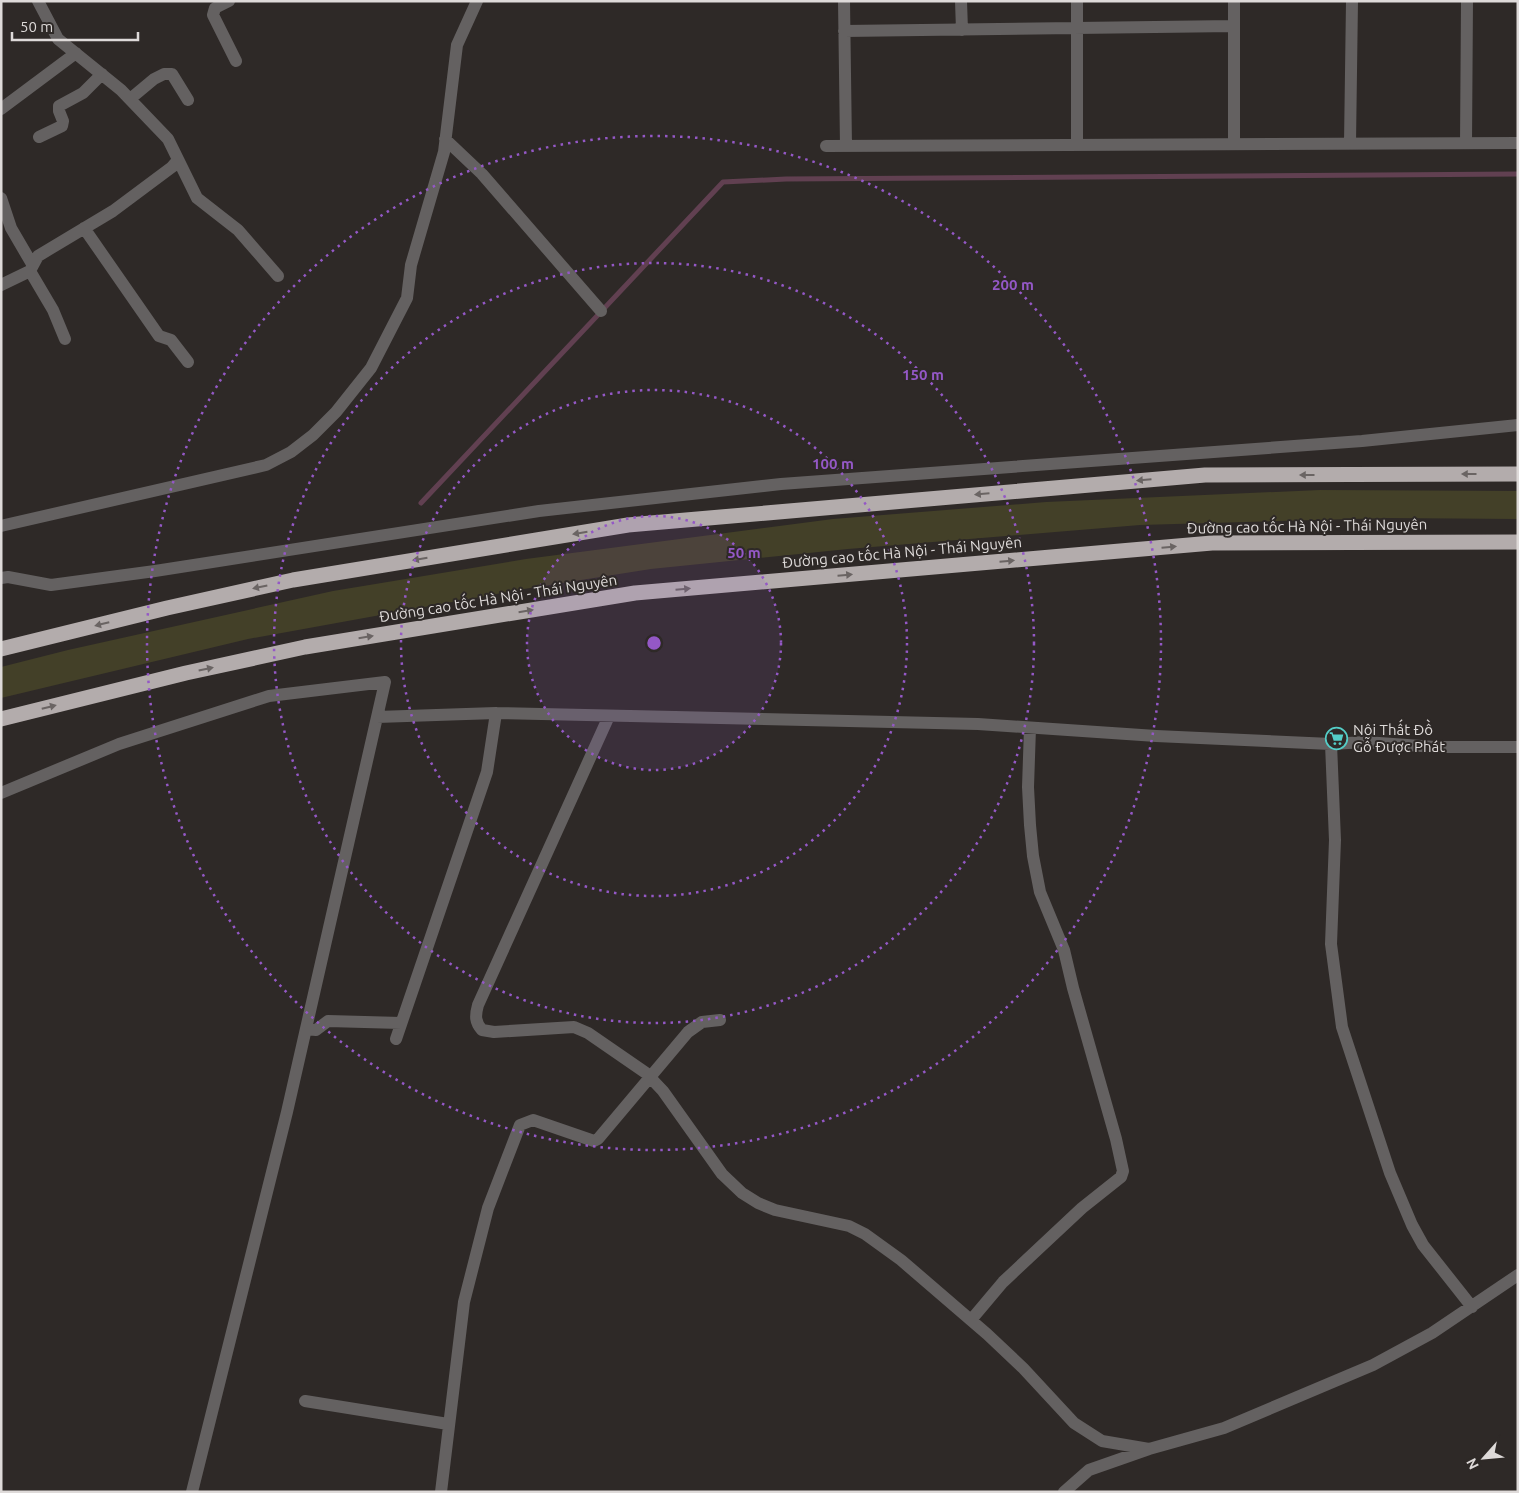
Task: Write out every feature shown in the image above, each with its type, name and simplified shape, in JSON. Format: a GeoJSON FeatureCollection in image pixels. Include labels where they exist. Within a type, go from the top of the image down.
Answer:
{"type":"FeatureCollection","features":[{"type":"Feature","properties":{"kind":"highway"},"geometry":{"type":"LineString","coordinates":[[1,649],[167,608],[294,580],[628,525],[1205,475],[1518,474]]}},
{"type":"Feature","properties":{"kind":"highway","name":"Đường cao tốc Hà Nội - Thái Nguyên"},"geometry":{"type":"LineString","coordinates":[[1,719],[186,673],[305,647],[635,593],[1212,543],[1518,542]]}},
{"type":"Feature","properties":{"kind":"street"},"geometry":{"type":"LineString","coordinates":[[38,1],[58,38],[130,99],[168,139],[197,198],[238,230],[278,276]]}},
{"type":"Feature","properties":{"kind":"street"},"geometry":{"type":"LineString","coordinates":[[229,1],[215,8],[213,15],[236,61]]}},
{"type":"Feature","properties":{"kind":"street"},"geometry":{"type":"LineString","coordinates":[[1,526],[266,465],[291,452],[314,435],[336,412],[371,368],[407,298],[411,265],[444,152],[457,45],[477,1]]}},
{"type":"Feature","properties":{"kind":"street"},"geometry":{"type":"LineString","coordinates":[[844,1],[846,146]]}},
{"type":"Feature","properties":{"kind":"street"},"geometry":{"type":"LineString","coordinates":[[961,1],[962,30]]}},
{"type":"Feature","properties":{"kind":"street"},"geometry":{"type":"LineString","coordinates":[[1077,1],[1077,144]]}},
{"type":"Feature","properties":{"kind":"street"},"geometry":{"type":"LineString","coordinates":[[1234,1],[1234,144]]}},
{"type":"Feature","properties":{"kind":"street"},"geometry":{"type":"LineString","coordinates":[[1350,143],[1352,1]]}},
{"type":"Feature","properties":{"kind":"street"},"geometry":{"type":"LineString","coordinates":[[1466,143],[1467,1]]}},
{"type":"Feature","properties":{"kind":"street"},"geometry":{"type":"LineString","coordinates":[[844,31],[1234,26]]}},
{"type":"Feature","properties":{"kind":"street"},"geometry":{"type":"LineString","coordinates":[[1,109],[76,53]]}},
{"type":"Feature","properties":{"kind":"street"},"geometry":{"type":"LineString","coordinates":[[39,137],[62,126],[63,122],[59,106],[83,93],[102,74]]}},
{"type":"Feature","properties":{"kind":"street"},"geometry":{"type":"LineString","coordinates":[[130,99],[164,74],[172,74],[188,100]]}},
{"type":"Feature","properties":{"kind":"street"},"geometry":{"type":"LineString","coordinates":[[445,139],[482,174],[601,311]]}},
{"type":"Feature","properties":{"kind":"street"},"geometry":{"type":"LineString","coordinates":[[826,146],[1518,143]]}},
{"type":"Feature","properties":{"kind":"street"},"geometry":{"type":"LineString","coordinates":[[1,285],[31,268],[38,256],[112,211],[172,167],[178,160]]}},
{"type":"Feature","properties":{"kind":"street"},"geometry":{"type":"LineString","coordinates":[[1,198],[11,228],[53,310],[65,339]]}},
{"type":"Feature","properties":{"kind":"street"},"geometry":{"type":"LineString","coordinates":[[84,228],[159,336],[171,340],[188,362]]}},
{"type":"Feature","properties":{"kind":"street"},"geometry":{"type":"LineString","coordinates":[[1,578],[8,577],[51,585],[155,571],[539,511],[781,484],[1362,441],[1518,425]]}},
{"type":"Feature","properties":{"kind":"street"},"geometry":{"type":"LineString","coordinates":[[1,793],[119,744],[269,696],[385,682],[249,1269],[192,1492]]}},
{"type":"Feature","properties":{"kind":"street"},"geometry":{"type":"LineString","coordinates":[[396,1039],[487,772],[496,712]]}},
{"type":"Feature","properties":{"kind":"street"},"geometry":{"type":"LineString","coordinates":[[376,716],[496,712],[978,724],[1331,744],[1365,742],[1435,747],[1518,747]]}},
{"type":"Feature","properties":{"kind":"street"},"geometry":{"type":"LineString","coordinates":[[609,716],[475,1016],[476,1024],[482,1030],[582,1028],[649,1077],[681,1113],[722,1174],[742,1192],[758,1203],[774,1210],[849,1226],[865,1234],[900,1260],[971,1320],[1023,1368],[1074,1423],[1102,1441],[1149,1449]]}},
{"type":"Feature","properties":{"kind":"street"},"geometry":{"type":"LineString","coordinates":[[971,1320],[1003,1282],[1082,1208],[1120,1177],[1123,1171],[1116,1139],[1072,988],[1064,950],[1040,892],[1030,825],[1028,787],[1030,728]]}},
{"type":"Feature","properties":{"kind":"street"},"geometry":{"type":"LineString","coordinates":[[1331,744],[1335,840],[1331,944],[1342,1027],[1390,1173],[1412,1225],[1423,1245],[1472,1307]]}},
{"type":"Feature","properties":{"kind":"street"},"geometry":{"type":"LineString","coordinates":[[441,1492],[464,1302],[488,1208],[520,1126],[533,1120],[594,1141],[598,1139],[693,1027],[702,1022],[720,1020]]}},
{"type":"Feature","properties":{"kind":"street"},"geometry":{"type":"LineString","coordinates":[[306,1029],[316,1030],[328,1021],[402,1023]]}},
{"type":"Feature","properties":{"kind":"street"},"geometry":{"type":"LineString","coordinates":[[1064,1492],[1089,1470],[1149,1449],[1224,1428],[1373,1365],[1408,1347],[1472,1307],[1518,1275]]}},
{"type":"Feature","properties":{"kind":"street"},"geometry":{"type":"LineString","coordinates":[[305,1402],[448,1424]]}},
{"type":"Feature","properties":{"kind":"shaded area"},"geometry":{"type":"Polygon","coordinates":[[[1320,490],[1518,491],[1518,519],[1388,518],[1140,525],[848,549],[651,569],[524,589],[248,639],[1,698],[1,667],[68,650],[333,591],[526,559],[833,519],[1046,502],[1320,490]]]}},
{"type":"Feature","properties":{"kind":"waterway"},"geometry":{"type":"LineString","coordinates":[[421,503],[723,182],[786,179],[1518,174]]}},
{"type":"Feature","properties":{"kind":"place","name":"Nội Thất Đồ Gỗ Được Phát"},"geometry":{"type":"Point","coordinates":[1337,738]}}]}
